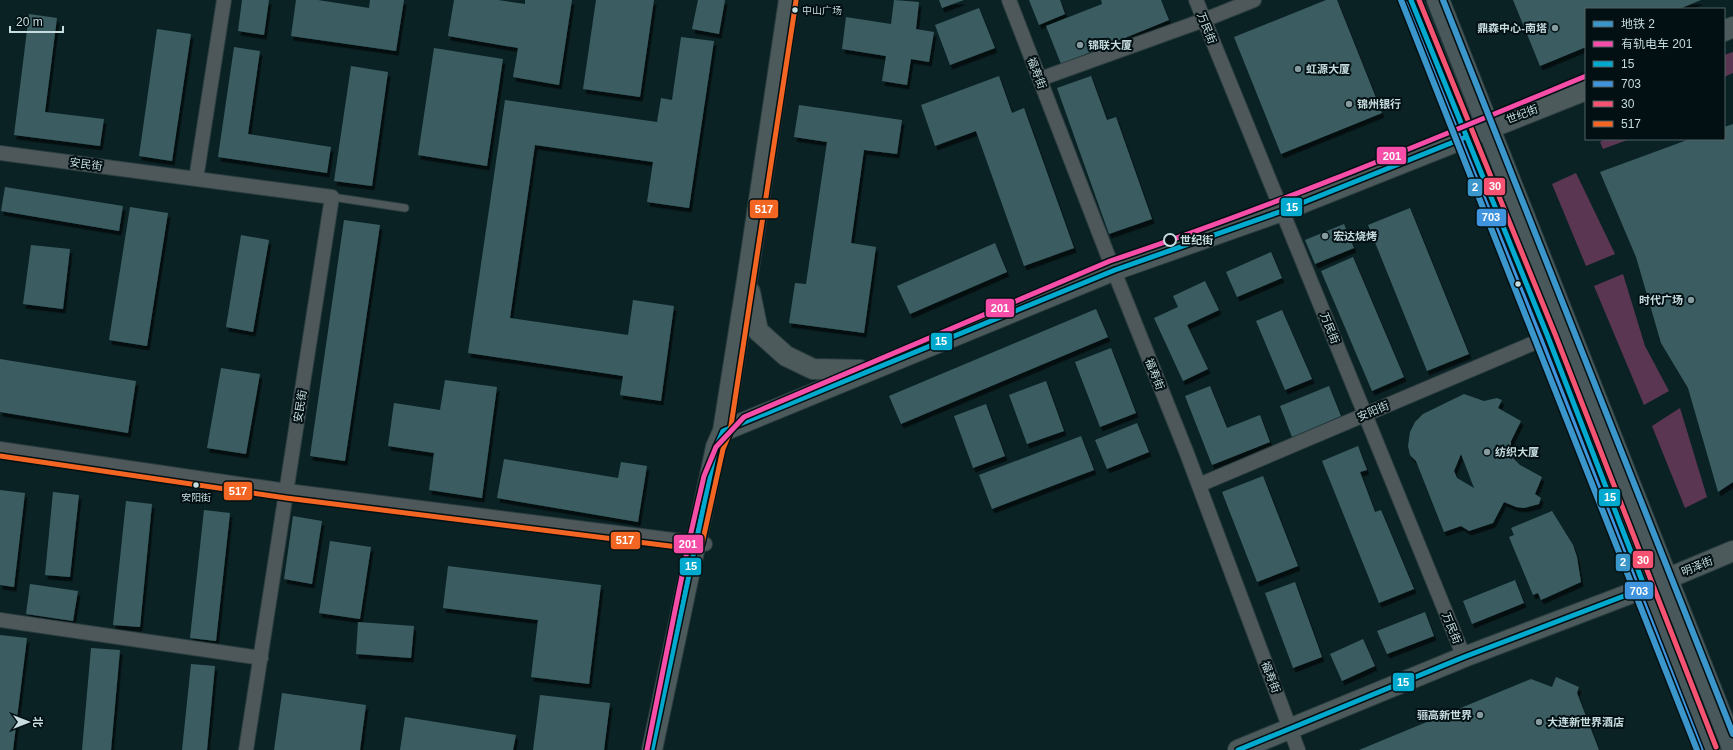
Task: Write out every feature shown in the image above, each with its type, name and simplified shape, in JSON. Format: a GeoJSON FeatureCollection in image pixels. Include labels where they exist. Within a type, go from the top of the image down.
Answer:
{"type":"FeatureCollection","features":[{"type":"Feature","properties":{"kind":"main road"},"geometry":{"type":"LineString","coordinates":[[652,750],[700,543],[716,447],[723,431],[747,280],[788,0]]}},
{"type":"Feature","properties":{"kind":"main road"},"geometry":{"type":"LineString","coordinates":[[1411,0],[1548,337],[1709,750]]}},
{"type":"Feature","properties":{"kind":"main road"},"geometry":{"type":"LineString","coordinates":[[1438,0],[1733,747]]}},
{"type":"Feature","properties":{"kind":"main road","name":"世纪街"},"geometry":{"type":"LineString","coordinates":[[723,431],[868,370],[1115,270],[1282,211],[1466,136],[1580,95]]}},
{"type":"Feature","properties":{"kind":"main road"},"geometry":{"type":"LineString","coordinates":[[747,280],[758,331],[786,356],[813,369],[868,370]]}},
{"type":"Feature","properties":{"kind":"main road","name":"明泽街"},"geometry":{"type":"LineString","coordinates":[[1238,750],[1464,657],[1645,588],[1733,551]]}},
{"type":"Feature","properties":{"kind":"street"},"geometry":{"type":"LineString","coordinates":[[196,179],[224,0]]}},
{"type":"Feature","properties":{"kind":"street","name":"福寿街"},"geometry":{"type":"LineString","coordinates":[[1009,0],[1110,261],[1115,270],[1118,282],[1199,485],[1298,750]]}},
{"type":"Feature","properties":{"kind":"street","name":"万民街"},"geometry":{"type":"LineString","coordinates":[[1196,0],[1464,657]]}},
{"type":"Feature","properties":{"kind":"street"},"geometry":{"type":"LineString","coordinates":[[1040,79],[1204,20],[1254,0]]}},
{"type":"Feature","properties":{"kind":"street","name":"安民街"},"geometry":{"type":"LineString","coordinates":[[0,153],[332,198],[246,750]]}},
{"type":"Feature","properties":{"kind":"street","name":"安阳街"},"geometry":{"type":"LineString","coordinates":[[1199,485],[1548,337]]}},
{"type":"Feature","properties":{"kind":"street"},"geometry":{"type":"LineString","coordinates":[[0,449],[287,491],[700,543]]}},
{"type":"Feature","properties":{"kind":"street"},"geometry":{"type":"LineString","coordinates":[[0,620],[260,658]]}},
{"type":"Feature","properties":{"kind":"lane"},"geometry":{"type":"LineString","coordinates":[[332,198],[405,208]]}},
{"type":"Feature","properties":{"kind":"shaded area"},"geometry":{"type":"Polygon","coordinates":[[[1733,52],[1733,73],[1725,77],[1725,55],[1733,52]]]}},
{"type":"Feature","properties":{"kind":"shaded area"},"geometry":{"type":"Polygon","coordinates":[[[1604,140],[1627,140],[1603,149],[1600,142],[1604,140]]]}},
{"type":"Feature","properties":{"kind":"shaded area"},"geometry":{"type":"Polygon","coordinates":[[[1576,173],[1615,254],[1586,266],[1552,184],[1576,173]]]}},
{"type":"Feature","properties":{"kind":"shaded area"},"geometry":{"type":"Polygon","coordinates":[[[1623,274],[1645,346],[1669,391],[1644,405],[1594,286],[1623,274]]]}},
{"type":"Feature","properties":{"kind":"shaded area"},"geometry":{"type":"Polygon","coordinates":[[[1680,408],[1707,497],[1685,508],[1652,426],[1680,408]]]}},
{"type":"Feature","properties":{"kind":"building"},"geometry":{"type":"Polygon","coordinates":[[[242,0],[269,0],[264,35],[238,31],[242,0]]]}},
{"type":"Feature","properties":{"kind":"building"},"geometry":{"type":"Polygon","coordinates":[[[296,0],[318,0],[369,8],[370,0],[404,0],[396,51],[291,36],[296,0]]]}},
{"type":"Feature","properties":{"kind":"building"},"geometry":{"type":"Polygon","coordinates":[[[454,0],[498,0],[525,4],[525,0],[572,0],[559,85],[513,77],[518,48],[448,36],[454,0]]]}},
{"type":"Feature","properties":{"kind":"building"},"geometry":{"type":"Polygon","coordinates":[[[596,0],[654,0],[640,97],[583,89],[596,0]]]}},
{"type":"Feature","properties":{"kind":"building"},"geometry":{"type":"Polygon","coordinates":[[[698,0],[725,0],[719,34],[692,29],[698,0]]]}},
{"type":"Feature","properties":{"kind":"building"},"geometry":{"type":"Polygon","coordinates":[[[894,0],[919,2],[916,29],[934,32],[929,62],[911,59],[907,85],[882,81],[886,56],[842,49],[846,17],[891,24],[894,0]]]}},
{"type":"Feature","properties":{"kind":"building"},"geometry":{"type":"Polygon","coordinates":[[[939,0],[964,0],[942,8],[939,0]]]}},
{"type":"Feature","properties":{"kind":"building"},"geometry":{"type":"Polygon","coordinates":[[[1029,0],[1060,0],[1065,14],[1039,25],[1029,0]]]}},
{"type":"Feature","properties":{"kind":"building","name":"锦联大厦"},"geometry":{"type":"Polygon","coordinates":[[[1101,0],[1161,0],[1169,20],[1061,64],[1046,26],[1102,4],[1101,0]]]}},
{"type":"Feature","properties":{"kind":"building","name":"虹源大厦"},"geometry":{"type":"Polygon","coordinates":[[[1326,0],[1337,0],[1382,113],[1281,154],[1234,37],[1326,0]]]}},
{"type":"Feature","properties":{"kind":"building","name":"鼎森中心-南塔"},"geometry":{"type":"Polygon","coordinates":[[[1513,0],[1701,0],[1681,8],[1585,8],[1585,47],[1540,66],[1513,0]]]}},
{"type":"Feature","properties":{"kind":"building"},"geometry":{"type":"Polygon","coordinates":[[[979,8],[995,48],[950,65],[935,25],[979,8]]]}},
{"type":"Feature","properties":{"kind":"building"},"geometry":{"type":"Polygon","coordinates":[[[29,14],[57,18],[45,112],[104,119],[100,146],[14,135],[29,14]]]}},
{"type":"Feature","properties":{"kind":"building"},"geometry":{"type":"Polygon","coordinates":[[[157,29],[191,34],[172,161],[139,156],[157,29]]]}},
{"type":"Feature","properties":{"kind":"building"},"geometry":{"type":"Polygon","coordinates":[[[681,37],[714,41],[689,208],[647,202],[653,162],[535,145],[510,318],[628,335],[633,300],[674,306],[661,401],[620,395],[623,376],[468,353],[505,100],[657,122],[661,98],[672,100],[681,37]]]}},
{"type":"Feature","properties":{"kind":"building"},"geometry":{"type":"Polygon","coordinates":[[[234,47],[260,51],[248,134],[331,147],[327,173],[218,157],[234,47]]]}},
{"type":"Feature","properties":{"kind":"building"},"geometry":{"type":"Polygon","coordinates":[[[434,48],[503,59],[487,166],[418,155],[434,48]]]}},
{"type":"Feature","properties":{"kind":"building"},"geometry":{"type":"Polygon","coordinates":[[[351,66],[388,72],[372,186],[334,181],[351,66]]]}},
{"type":"Feature","properties":{"kind":"building"},"geometry":{"type":"Polygon","coordinates":[[[999,76],[1012,113],[1024,108],[1074,248],[1024,266],[976,131],[935,146],[921,105],[999,76]]]}},
{"type":"Feature","properties":{"kind":"building"},"geometry":{"type":"Polygon","coordinates":[[[1091,76],[1107,120],[1116,117],[1152,219],[1109,234],[1057,88],[1091,76]]]}},
{"type":"Feature","properties":{"kind":"building"},"geometry":{"type":"Polygon","coordinates":[[[799,105],[902,120],[897,154],[864,150],[851,243],[876,247],[864,333],[789,323],[795,283],[806,284],[827,142],[794,137],[799,105]]]}},
{"type":"Feature","properties":{"kind":"building","name":"时代广场"},"geometry":{"type":"Polygon","coordinates":[[[1733,124],[1733,482],[1718,492],[1688,388],[1661,343],[1636,257],[1600,172],[1687,140],[1725,140],[1725,127],[1733,124]]]}},
{"type":"Feature","properties":{"kind":"building"},"geometry":{"type":"Polygon","coordinates":[[[5,187],[123,206],[119,231],[1,211],[5,187]]]}},
{"type":"Feature","properties":{"kind":"building"},"geometry":{"type":"Polygon","coordinates":[[[130,207],[168,213],[147,346],[109,340],[130,207]]]}},
{"type":"Feature","properties":{"kind":"building"},"geometry":{"type":"Polygon","coordinates":[[[1410,208],[1469,354],[1427,371],[1368,225],[1410,208]]]}},
{"type":"Feature","properties":{"kind":"building"},"geometry":{"type":"Polygon","coordinates":[[[344,220],[380,225],[345,461],[310,456],[344,220]]]}},
{"type":"Feature","properties":{"kind":"building"},"geometry":{"type":"Polygon","coordinates":[[[1344,224],[1354,248],[1315,264],[1305,240],[1344,224]]]}},
{"type":"Feature","properties":{"kind":"building"},"geometry":{"type":"Polygon","coordinates":[[[241,235],[269,240],[253,332],[226,327],[241,235]]]}},
{"type":"Feature","properties":{"kind":"building"},"geometry":{"type":"Polygon","coordinates":[[[995,243],[1007,272],[910,314],[897,286],[995,243]]]}},
{"type":"Feature","properties":{"kind":"building"},"geometry":{"type":"Polygon","coordinates":[[[31,245],[70,249],[63,309],[23,304],[31,245]]]}},
{"type":"Feature","properties":{"kind":"building"},"geometry":{"type":"Polygon","coordinates":[[[1271,252],[1282,278],[1237,297],[1226,272],[1271,252]]]}},
{"type":"Feature","properties":{"kind":"building"},"geometry":{"type":"Polygon","coordinates":[[[1353,257],[1404,377],[1372,391],[1321,271],[1353,257]]]}},
{"type":"Feature","properties":{"kind":"building"},"geometry":{"type":"Polygon","coordinates":[[[1205,281],[1219,310],[1187,325],[1208,369],[1183,381],[1154,318],[1178,307],[1173,296],[1205,281]]]}},
{"type":"Feature","properties":{"kind":"building"},"geometry":{"type":"Polygon","coordinates":[[[1096,309],[1108,337],[901,424],[889,396],[1096,309]]]}},
{"type":"Feature","properties":{"kind":"building"},"geometry":{"type":"Polygon","coordinates":[[[1282,310],[1312,379],[1285,390],[1256,321],[1282,310]]]}},
{"type":"Feature","properties":{"kind":"building"},"geometry":{"type":"Polygon","coordinates":[[[1111,348],[1136,413],[1100,427],[1075,362],[1111,348]]]}},
{"type":"Feature","properties":{"kind":"building"},"geometry":{"type":"Polygon","coordinates":[[[0,359],[136,381],[128,433],[0,412],[0,359]]]}},
{"type":"Feature","properties":{"kind":"building"},"geometry":{"type":"Polygon","coordinates":[[[221,368],[260,374],[246,454],[207,448],[221,368]]]}},
{"type":"Feature","properties":{"kind":"building"},"geometry":{"type":"Polygon","coordinates":[[[445,380],[497,387],[482,498],[429,490],[434,453],[388,446],[394,403],[440,410],[445,380]]]}},
{"type":"Feature","properties":{"kind":"building"},"geometry":{"type":"Polygon","coordinates":[[[1046,381],[1064,431],[1027,444],[1009,395],[1046,381]]]}},
{"type":"Feature","properties":{"kind":"building"},"geometry":{"type":"Polygon","coordinates":[[[1210,386],[1227,428],[1260,415],[1270,442],[1212,465],[1185,396],[1210,386]]]}},
{"type":"Feature","properties":{"kind":"building"},"geometry":{"type":"Polygon","coordinates":[[[1329,386],[1341,416],[1292,437],[1280,406],[1329,386]]]}},
{"type":"Feature","properties":{"kind":"building"},"geometry":{"type":"Polygon","coordinates":[[[1464,394],[1484,401],[1497,398],[1502,400],[1498,408],[1521,421],[1511,441],[1511,450],[1514,459],[1520,465],[1542,477],[1535,494],[1541,498],[1539,504],[1524,508],[1516,507],[1504,502],[1493,523],[1469,531],[1461,526],[1444,532],[1416,461],[1410,455],[1408,446],[1410,432],[1415,422],[1423,414],[1464,394]],[[1461,454],[1454,471],[1457,478],[1474,488],[1461,454]]]}},
{"type":"Feature","properties":{"kind":"building"},"geometry":{"type":"Polygon","coordinates":[[[986,404],[1005,456],[973,468],[954,416],[986,404]]]}},
{"type":"Feature","properties":{"kind":"building"},"geometry":{"type":"Polygon","coordinates":[[[1137,423],[1149,452],[1107,469],[1095,440],[1137,423]]]}},
{"type":"Feature","properties":{"kind":"building"},"geometry":{"type":"Polygon","coordinates":[[[1081,436],[1094,470],[992,509],[979,475],[1081,436]]]}},
{"type":"Feature","properties":{"kind":"building"},"geometry":{"type":"Polygon","coordinates":[[[1358,446],[1367,470],[1360,472],[1375,512],[1381,510],[1414,589],[1379,603],[1322,461],[1358,446]]]}},
{"type":"Feature","properties":{"kind":"building"},"geometry":{"type":"Polygon","coordinates":[[[504,459],[618,478],[621,462],[647,466],[638,522],[497,498],[504,459]]]}},
{"type":"Feature","properties":{"kind":"building"},"geometry":{"type":"Polygon","coordinates":[[[1263,476],[1298,566],[1257,582],[1222,492],[1263,476]]]}},
{"type":"Feature","properties":{"kind":"building"},"geometry":{"type":"Polygon","coordinates":[[[0,490],[25,493],[14,587],[0,585],[0,490]]]}},
{"type":"Feature","properties":{"kind":"building"},"geometry":{"type":"Polygon","coordinates":[[[53,492],[79,495],[70,577],[45,575],[53,492]]]}},
{"type":"Feature","properties":{"kind":"building"},"geometry":{"type":"Polygon","coordinates":[[[126,501],[152,504],[140,627],[113,625],[126,501]]]}},
{"type":"Feature","properties":{"kind":"building"},"geometry":{"type":"Polygon","coordinates":[[[204,510],[230,513],[216,641],[190,638],[204,510]]]}},
{"type":"Feature","properties":{"kind":"building"},"geometry":{"type":"Polygon","coordinates":[[[1552,511],[1573,545],[1577,557],[1581,582],[1541,600],[1538,593],[1533,595],[1509,537],[1514,535],[1511,528],[1552,511]]]}},
{"type":"Feature","properties":{"kind":"building"},"geometry":{"type":"Polygon","coordinates":[[[293,516],[322,521],[312,584],[284,579],[293,516]]]}},
{"type":"Feature","properties":{"kind":"building"},"geometry":{"type":"Polygon","coordinates":[[[330,541],[371,547],[360,619],[319,613],[330,541]]]}},
{"type":"Feature","properties":{"kind":"building"},"geometry":{"type":"Polygon","coordinates":[[[448,566],[601,585],[589,684],[531,677],[538,620],[443,608],[448,566]]]}},
{"type":"Feature","properties":{"kind":"building"},"geometry":{"type":"Polygon","coordinates":[[[1515,580],[1524,603],[1472,624],[1463,601],[1515,580]]]}},
{"type":"Feature","properties":{"kind":"building"},"geometry":{"type":"Polygon","coordinates":[[[1295,582],[1322,657],[1293,668],[1265,593],[1295,582]]]}},
{"type":"Feature","properties":{"kind":"building"},"geometry":{"type":"Polygon","coordinates":[[[30,584],[78,591],[73,621],[26,614],[30,584]]]}},
{"type":"Feature","properties":{"kind":"building"},"geometry":{"type":"Polygon","coordinates":[[[1425,612],[1434,636],[1387,654],[1377,631],[1425,612]]]}},
{"type":"Feature","properties":{"kind":"building"},"geometry":{"type":"Polygon","coordinates":[[[358,622],[414,626],[411,658],[356,654],[358,622]]]}},
{"type":"Feature","properties":{"kind":"building"},"geometry":{"type":"Polygon","coordinates":[[[0,635],[27,638],[13,750],[0,750],[0,635]]]}},
{"type":"Feature","properties":{"kind":"building"},"geometry":{"type":"Polygon","coordinates":[[[1363,639],[1375,666],[1342,681],[1330,654],[1363,639]]]}},
{"type":"Feature","properties":{"kind":"building"},"geometry":{"type":"Polygon","coordinates":[[[91,648],[120,650],[111,750],[82,750],[91,648]]]}},
{"type":"Feature","properties":{"kind":"building"},"geometry":{"type":"Polygon","coordinates":[[[191,664],[215,666],[207,750],[182,750],[191,664]]]}},
{"type":"Feature","properties":{"kind":"building"},"geometry":{"type":"Polygon","coordinates":[[[1556,677],[1579,687],[1577,693],[1599,750],[1359,750],[1531,679],[1552,687],[1556,677]]]}},
{"type":"Feature","properties":{"kind":"building"},"geometry":{"type":"Polygon","coordinates":[[[282,693],[366,705],[360,750],[274,750],[282,693]]]}},
{"type":"Feature","properties":{"kind":"building"},"geometry":{"type":"Polygon","coordinates":[[[540,695],[610,703],[604,750],[533,750],[540,695]]]}},
{"type":"Feature","properties":{"kind":"building"},"geometry":{"type":"Polygon","coordinates":[[[405,717],[516,735],[513,750],[400,750],[405,717]]]}},
{"type":"Feature","properties":{"kind":"metro line","name":"2"},"geometry":{"type":"LineString","coordinates":[[1401,0],[1697,750]]}},
{"type":"Feature","properties":{"kind":"metro line","name":"2"},"geometry":{"type":"LineString","coordinates":[[1443,0],[1733,734]]}},
{"type":"Feature","properties":{"kind":"tram line","name":"201"},"geometry":{"type":"LineString","coordinates":[[647,750],[689,541],[704,476],[716,447],[744,417],[1110,261],[1290,196],[1585,76]]}},
{"type":"Feature","properties":{"kind":"transit line","name":"15"},"geometry":{"type":"LineString","coordinates":[[1238,750],[1464,657],[1645,588],[1548,337],[1411,0]]}},
{"type":"Feature","properties":{"kind":"transit line","name":"30"},"geometry":{"type":"LineString","coordinates":[[1419,0],[1555,334],[1716,747]]}},
{"type":"Feature","properties":{"kind":"transit line","name":"517"},"geometry":{"type":"LineString","coordinates":[[0,456],[286,498],[694,549],[699,548],[702,544],[723,449],[730,432],[796,1]]}},
{"type":"Feature","properties":{"kind":"transit line","name":"703"},"geometry":{"type":"LineString","coordinates":[[1405,3],[1541,340],[1701,750]]}},
{"type":"Feature","properties":{"kind":"transit line","name":"15"},"geometry":{"type":"LineString","coordinates":[[652,750],[716,447],[723,431],[1115,270],[1282,211],[1466,137]]}},
{"type":"Feature","properties":{"kind":"place","name":"中山广场"},"geometry":{"type":"Point","coordinates":[795,10]}},
{"type":"Feature","properties":{"kind":"place","name":"鼎森中心-南塔"},"geometry":{"type":"Point","coordinates":[1555,28]}},
{"type":"Feature","properties":{"kind":"place","name":"锦联大厦"},"geometry":{"type":"Point","coordinates":[1080,45]}},
{"type":"Feature","properties":{"kind":"place","name":"虹源大厦"},"geometry":{"type":"Point","coordinates":[1298,69]}},
{"type":"Feature","properties":{"kind":"place","name":"锦州银行"},"geometry":{"type":"Point","coordinates":[1349,104]}},
{"type":"Feature","properties":{"kind":"place","name":"宏达烧烤"},"geometry":{"type":"Point","coordinates":[1325,236]}},
{"type":"Feature","properties":{"kind":"place","name":"世纪街"},"geometry":{"type":"Point","coordinates":[1170,240]}},
{"type":"Feature","properties":{"kind":"place","name":"时代广场"},"geometry":{"type":"Point","coordinates":[1691,300]}},
{"type":"Feature","properties":{"kind":"place","name":"纺织大厦"},"geometry":{"type":"Point","coordinates":[1487,452]}},
{"type":"Feature","properties":{"kind":"place","name":"安阳街"},"geometry":{"type":"Point","coordinates":[196,485]}},
{"type":"Feature","properties":{"kind":"place","name":"骊高新世界"},"geometry":{"type":"Point","coordinates":[1480,715]}},
{"type":"Feature","properties":{"kind":"place","name":"大连新世界酒店"},"geometry":{"type":"Point","coordinates":[1539,722]}}]}
